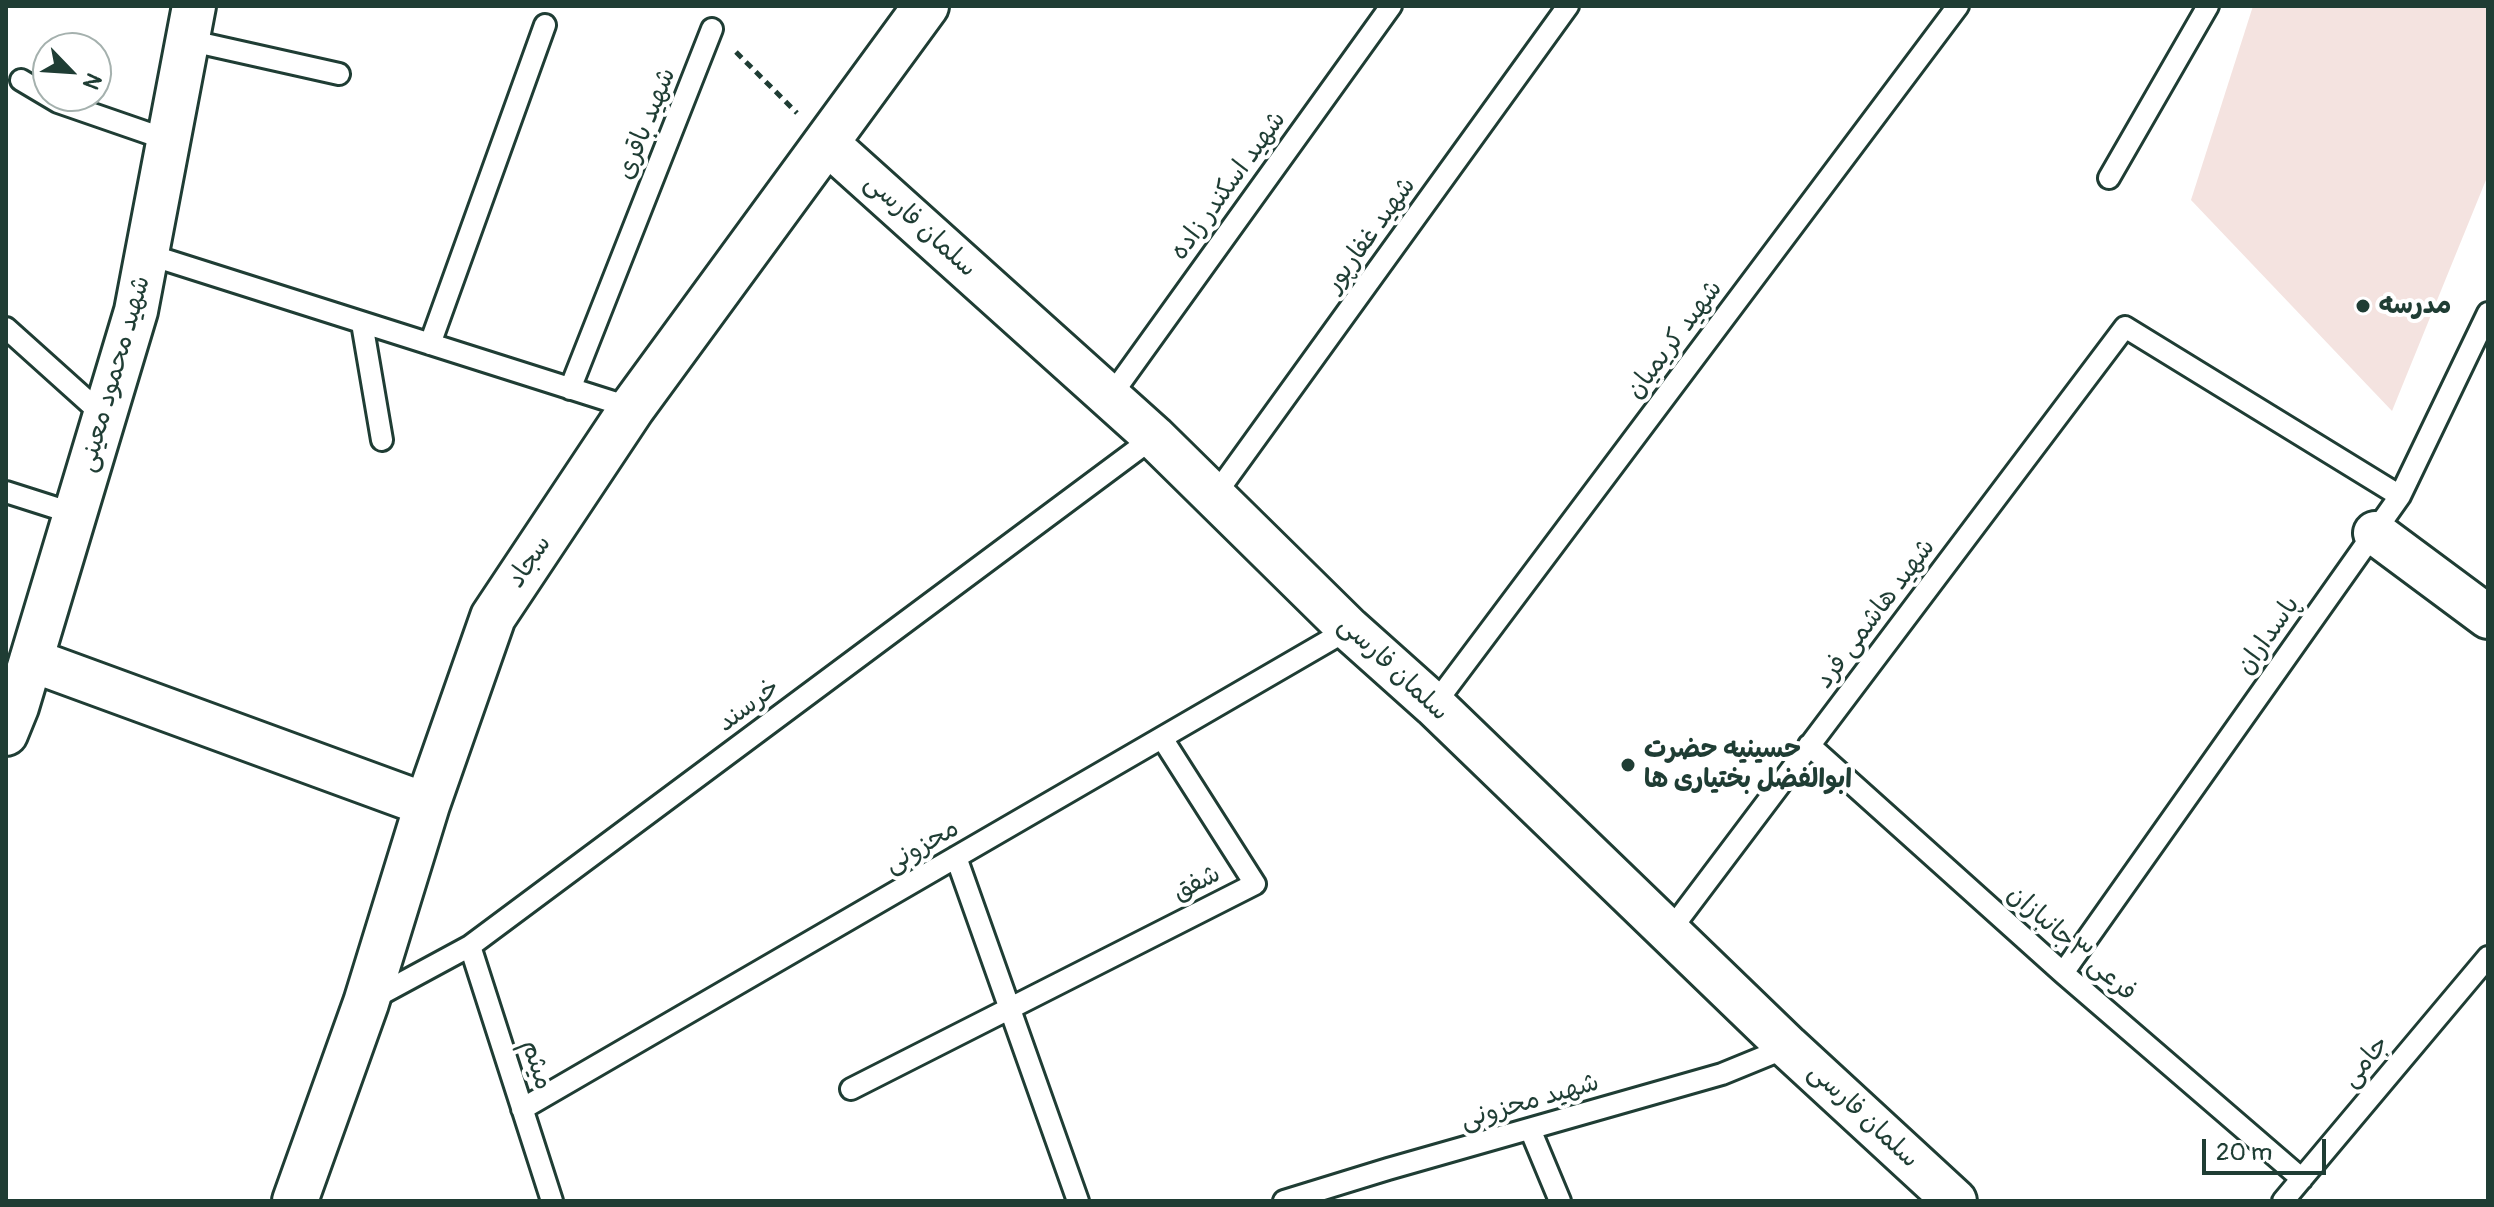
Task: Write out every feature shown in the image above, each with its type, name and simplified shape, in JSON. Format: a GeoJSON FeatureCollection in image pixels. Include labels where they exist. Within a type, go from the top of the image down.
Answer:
{"type":"FeatureCollection","features":[{"type":"Feature","properties":{"kind":"street","name":"سجاد"},"geometry":{"type":"LineString","coordinates":[[295,1201],[366,1003],[427,805],[493,617],[632,408],[926,6]]}},
{"type":"Feature","properties":{"kind":"street","name":"شهید محمود معینی"},"geometry":{"type":"LineString","coordinates":[[6,734],[17,707],[136,311],[191,23]]}},
{"type":"Feature","properties":{"kind":"street","name":"سلمان فارسی"},"geometry":{"type":"LineString","coordinates":[[827,143],[1154,437],[1349,629],[1434,705],[1788,1047],[1955,1201]]}},
{"type":"Feature","properties":{"kind":"street"},"geometry":{"type":"LineString","coordinates":[[2375,533],[2488,617]]}},
{"type":"Feature","properties":{"kind":"street"},"geometry":{"type":"LineString","coordinates":[[31,660],[427,805]]}},
{"type":"Feature","properties":{"kind":"lane","name":"شهید اسکندر زاده"},"geometry":{"type":"LineString","coordinates":[[1110,397],[1391,6]]}},
{"type":"Feature","properties":{"kind":"lane","name":"شهید غفارپور"},"geometry":{"type":"LineString","coordinates":[[1215,495],[1568,6]]}},
{"type":"Feature","properties":{"kind":"lane","name":"شهید کریمیان"},"geometry":{"type":"LineString","coordinates":[[1434,705],[1958,6]]}},
{"type":"Feature","properties":{"kind":"lane"},"geometry":{"type":"LineString","coordinates":[[2109,178],[2208,6]]}},
{"type":"Feature","properties":{"kind":"lane"},"geometry":{"type":"LineString","coordinates":[[191,23],[339,74]]}},
{"type":"Feature","properties":{"kind":"lane"},"geometry":{"type":"LineString","coordinates":[[430,344],[545,25]]}},
{"type":"Feature","properties":{"kind":"lane","name":"شهید باقری"},"geometry":{"type":"LineString","coordinates":[[570,389],[712,29]]}},
{"type":"Feature","properties":{"kind":"lane"},"geometry":{"type":"LineString","coordinates":[[21,80],[58,102],[168,140]]}},
{"type":"Feature","properties":{"kind":"lane"},"geometry":{"type":"LineString","coordinates":[[147,254],[632,408]]}},
{"type":"Feature","properties":{"kind":"lane","name":"پاسداران"},"geometry":{"type":"LineString","coordinates":[[2063,973],[2400,496],[2488,313]]}},
{"type":"Feature","properties":{"kind":"lane"},"geometry":{"type":"LineString","coordinates":[[362,323],[382,440]]}},
{"type":"Feature","properties":{"kind":"lane","name":"شهید هاشمی فرد"},"geometry":{"type":"LineString","coordinates":[[1669,932],[2125,327],[2400,496]]}},
{"type":"Feature","properties":{"kind":"lane"},"geometry":{"type":"LineString","coordinates":[[6,328],[104,416]]}},
{"type":"Feature","properties":{"kind":"lane","name":"خرسند"},"geometry":{"type":"LineString","coordinates":[[366,1003],[470,946],[1154,437]]}},
{"type":"Feature","properties":{"kind":"lane"},"geometry":{"type":"LineString","coordinates":[[6,492],[75,514]]}},
{"type":"Feature","properties":{"kind":"lane","name":"محزونی"},"geometry":{"type":"LineString","coordinates":[[522,1109],[1349,629]]}},
{"type":"Feature","properties":{"kind":"lane","name":"شفق"},"geometry":{"type":"LineString","coordinates":[[1009,1009],[1255,884],[1162,738]]}},
{"type":"Feature","properties":{"kind":"lane","name":"فرعی ۳جانبازان"},"geometry":{"type":"LineString","coordinates":[[1809,745],[2063,973],[2302,1179]]}},
{"type":"Feature","properties":{"kind":"lane"},"geometry":{"type":"LineString","coordinates":[[956,857],[1078,1201]]}},
{"type":"Feature","properties":{"kind":"lane","name":"میثم"},"geometry":{"type":"LineString","coordinates":[[470,946],[552,1201]]}},
{"type":"Feature","properties":{"kind":"lane","name":"جامی"},"geometry":{"type":"LineString","coordinates":[[2283,1201],[2488,957]]}},
{"type":"Feature","properties":{"kind":"lane"},"geometry":{"type":"LineString","coordinates":[[851,1089],[1009,1009]]}},
{"type":"Feature","properties":{"kind":"lane","name":"شهید محزونی"},"geometry":{"type":"LineString","coordinates":[[1284,1201],[1346,1192],[1530,1129],[1722,1074],[1788,1047]]}},
{"type":"Feature","properties":{"kind":"lane"},"geometry":{"type":"LineString","coordinates":[[1530,1129],[1560,1201]]}},
{"type":"Feature","properties":{"kind":"path"},"geometry":{"type":"LineString","coordinates":[[712,29],[827,143]]}},
{"type":"Feature","properties":{"kind":"shaded area","name":"مدرسه"},"geometry":{"type":"Polygon","coordinates":[[[2253,6],[2488,6],[2488,175],[2392,411],[2191,200],[2253,6]]]}},
{"type":"Feature","properties":{"kind":"place","name":"مدرسه"},"geometry":{"type":"Point","coordinates":[2363,306]}},
{"type":"Feature","properties":{"kind":"place","name":"حسینیه حضرت ابوالفضل بختیاری ها"},"geometry":{"type":"Point","coordinates":[1628,765]}}]}
